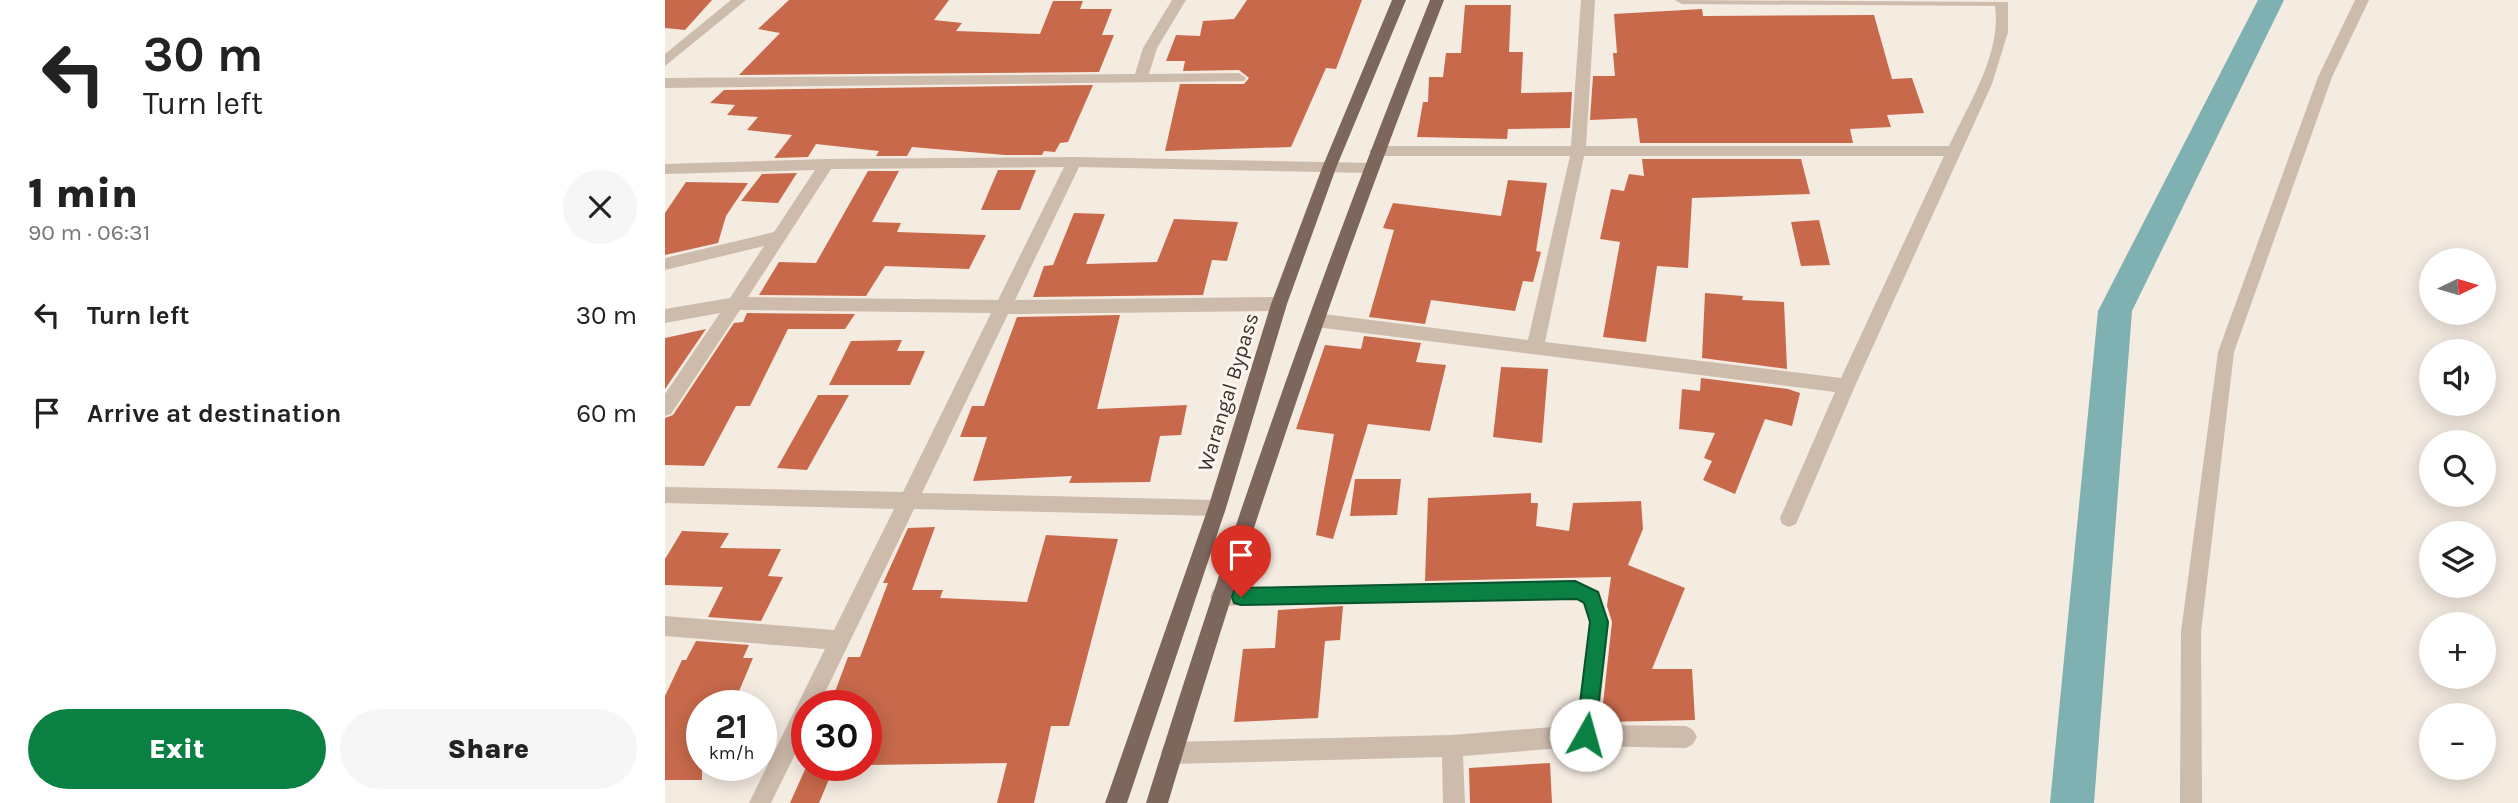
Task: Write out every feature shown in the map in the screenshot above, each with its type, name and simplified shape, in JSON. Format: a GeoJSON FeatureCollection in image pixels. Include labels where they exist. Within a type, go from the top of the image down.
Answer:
{"type":"FeatureCollection","features":[{"type":"Feature","properties":{"kind":"main road","name":"Warangal Bypass"},"geometry":{"type":"LineString","coordinates":[[1116,803],[1217,508],[1279,304],[1329,168],[1399,0]]}},
{"type":"Feature","properties":{"kind":"main road"},"geometry":{"type":"LineString","coordinates":[[1157,803],[1220,597],[1376,151],[1437,0]]}},
{"type":"Feature","properties":{"kind":"street"},"geometry":{"type":"LineString","coordinates":[[665,61],[739,0]]}},
{"type":"Feature","properties":{"kind":"street"},"geometry":{"type":"LineString","coordinates":[[1141,78],[1150,48],[1178,0]]}},
{"type":"Feature","properties":{"kind":"street"},"geometry":{"type":"LineString","coordinates":[[1535,347],[1578,152],[1588,0]]}},
{"type":"Feature","properties":{"kind":"street"},"geometry":{"type":"LineString","coordinates":[[1682,0],[2000,1],[2003,15],[2000,45],[1789,518]]}},
{"type":"Feature","properties":{"kind":"street"},"geometry":{"type":"LineString","coordinates":[[2191,803],[2191,632],[2225,352],[2325,77],[2361,0]]}},
{"type":"Feature","properties":{"kind":"street"},"geometry":{"type":"LineString","coordinates":[[665,46],[682,47]]}},
{"type":"Feature","properties":{"kind":"street"},"geometry":{"type":"LineString","coordinates":[[665,83],[1239,78]]}},
{"type":"Feature","properties":{"kind":"street"},"geometry":{"type":"LineString","coordinates":[[1376,151],[1952,151]]}},
{"type":"Feature","properties":{"kind":"street"},"geometry":{"type":"LineString","coordinates":[[815,690],[1074,162]]}},
{"type":"Feature","properties":{"kind":"street"},"geometry":{"type":"LineString","coordinates":[[665,169],[827,164],[1074,162],[1371,168]]}},
{"type":"Feature","properties":{"kind":"street"},"geometry":{"type":"LineString","coordinates":[[665,409],[827,164]]}},
{"type":"Feature","properties":{"kind":"street"},"geometry":{"type":"LineString","coordinates":[[665,264],[781,236]]}},
{"type":"Feature","properties":{"kind":"street"},"geometry":{"type":"LineString","coordinates":[[665,316],[736,303],[1003,307],[1279,304]]}},
{"type":"Feature","properties":{"kind":"street"},"geometry":{"type":"LineString","coordinates":[[1317,320],[1846,386]]}},
{"type":"Feature","properties":{"kind":"street"},"geometry":{"type":"LineString","coordinates":[[665,495],[1217,508]]}},
{"type":"Feature","properties":{"kind":"street"},"geometry":{"type":"LineString","coordinates":[[1220,597],[1575,589],[1592,598],[1599,622],[1586,735]]}},
{"type":"Feature","properties":{"kind":"street"},"geometry":{"type":"LineString","coordinates":[[665,626],[840,640]]}},
{"type":"Feature","properties":{"kind":"street"},"geometry":{"type":"LineString","coordinates":[[1172,753],[1452,746],[1586,735],[1686,737]]}},
{"type":"Feature","properties":{"kind":"street"},"geometry":{"type":"LineString","coordinates":[[760,803],[791,739]]}},
{"type":"Feature","properties":{"kind":"street"},"geometry":{"type":"LineString","coordinates":[[1452,746],[1454,803]]}},
{"type":"Feature","properties":{"kind":"building"},"geometry":{"type":"Polygon","coordinates":[[[665,0],[712,0],[685,30],[665,28],[665,0]]]}},
{"type":"Feature","properties":{"kind":"building"},"geometry":{"type":"Polygon","coordinates":[[[789,0],[949,0],[934,20],[962,23],[956,31],[1040,34],[1053,1],[1083,1],[1080,9],[1112,9],[1102,35],[1114,35],[1099,72],[739,75],[780,33],[758,29],[789,0]]]}},
{"type":"Feature","properties":{"kind":"building"},"geometry":{"type":"Polygon","coordinates":[[[1247,0],[1362,0],[1336,69],[1326,68],[1291,147],[1165,151],[1180,84],[1244,84],[1249,78],[1239,70],[1183,71],[1185,61],[1166,61],[1176,35],[1200,36],[1203,21],[1234,19],[1247,0]]]}},
{"type":"Feature","properties":{"kind":"building"},"geometry":{"type":"Polygon","coordinates":[[[1465,5],[1511,5],[1509,52],[1523,52],[1521,93],[1572,92],[1570,128],[1508,129],[1507,139],[1417,137],[1423,102],[1428,102],[1429,77],[1443,77],[1446,53],[1461,53],[1465,5]]]}},
{"type":"Feature","properties":{"kind":"building"},"geometry":{"type":"Polygon","coordinates":[[[1702,9],[1703,16],[1874,15],[1892,79],[1912,78],[1924,113],[1887,115],[1891,127],[1850,129],[1853,143],[1640,143],[1637,118],[1590,120],[1593,76],[1615,76],[1613,53],[1617,53],[1614,14],[1702,9]]]}},
{"type":"Feature","properties":{"kind":"building"},"geometry":{"type":"Polygon","coordinates":[[[1093,85],[1068,142],[1060,143],[1055,152],[1044,151],[1042,155],[1005,155],[912,147],[907,156],[876,156],[879,151],[816,144],[808,157],[774,158],[792,135],[747,130],[758,117],[727,115],[735,105],[710,103],[724,90],[1093,85]]]}},
{"type":"Feature","properties":{"kind":"building"},"geometry":{"type":"Polygon","coordinates":[[[1642,159],[1801,159],[1810,194],[1692,198],[1688,268],[1657,266],[1646,342],[1603,337],[1620,242],[1600,239],[1611,189],[1624,191],[1629,174],[1644,176],[1642,159]]]}},
{"type":"Feature","properties":{"kind":"building"},"geometry":{"type":"Polygon","coordinates":[[[998,170],[1036,170],[1020,210],[981,210],[998,170]]]}},
{"type":"Feature","properties":{"kind":"building"},"geometry":{"type":"Polygon","coordinates":[[[868,171],[899,171],[872,222],[901,223],[897,232],[986,235],[969,269],[885,266],[866,296],[759,295],[779,262],[816,263],[868,171]]]}},
{"type":"Feature","properties":{"kind":"building"},"geometry":{"type":"Polygon","coordinates":[[[797,173],[778,203],[741,201],[762,174],[797,173]]]}},
{"type":"Feature","properties":{"kind":"building"},"geometry":{"type":"Polygon","coordinates":[[[1508,180],[1547,183],[1536,251],[1541,252],[1533,282],[1523,281],[1515,311],[1431,300],[1425,324],[1369,317],[1394,230],[1383,228],[1393,203],[1501,216],[1508,180]]]}},
{"type":"Feature","properties":{"kind":"building"},"geometry":{"type":"Polygon","coordinates":[[[686,182],[748,183],[726,216],[718,243],[665,255],[665,213],[686,182]]]}},
{"type":"Feature","properties":{"kind":"building"},"geometry":{"type":"Polygon","coordinates":[[[1074,213],[1105,214],[1086,264],[1157,262],[1174,219],[1238,222],[1227,261],[1212,260],[1203,295],[1033,297],[1044,266],[1053,265],[1074,213]]]}},
{"type":"Feature","properties":{"kind":"building"},"geometry":{"type":"Polygon","coordinates":[[[1819,220],[1830,265],[1801,266],[1791,222],[1819,220]]]}},
{"type":"Feature","properties":{"kind":"building"},"geometry":{"type":"Polygon","coordinates":[[[1705,293],[1743,296],[1742,300],[1784,302],[1787,369],[1702,358],[1705,293]]]}},
{"type":"Feature","properties":{"kind":"building"},"geometry":{"type":"Polygon","coordinates":[[[747,313],[855,314],[845,329],[788,329],[750,406],[736,406],[704,466],[665,465],[665,418],[673,415],[734,323],[743,322],[747,313]]]}},
{"type":"Feature","properties":{"kind":"building"},"geometry":{"type":"Polygon","coordinates":[[[1120,315],[1097,409],[1187,405],[1181,435],[1160,436],[1150,482],[1069,483],[1072,476],[973,481],[987,437],[960,437],[972,406],[984,406],[1017,317],[1120,315]]]}},
{"type":"Feature","properties":{"kind":"building"},"geometry":{"type":"Polygon","coordinates":[[[706,329],[665,389],[665,338],[706,329]]]}},
{"type":"Feature","properties":{"kind":"building"},"geometry":{"type":"Polygon","coordinates":[[[1364,336],[1421,343],[1416,362],[1446,365],[1430,431],[1368,424],[1333,539],[1316,535],[1334,434],[1296,429],[1325,345],[1361,349],[1364,336]]]}},
{"type":"Feature","properties":{"kind":"building"},"geometry":{"type":"Polygon","coordinates":[[[902,340],[897,351],[925,351],[910,385],[829,385],[851,341],[902,340]]]}},
{"type":"Feature","properties":{"kind":"building"},"geometry":{"type":"Polygon","coordinates":[[[1501,367],[1548,369],[1542,443],[1493,437],[1501,367]]]}},
{"type":"Feature","properties":{"kind":"building"},"geometry":{"type":"Polygon","coordinates":[[[1701,378],[1788,389],[1800,393],[1792,426],[1765,419],[1735,494],[1703,480],[1712,461],[1704,458],[1715,433],[1679,429],[1682,389],[1700,391],[1701,378]]]}},
{"type":"Feature","properties":{"kind":"building"},"geometry":{"type":"Polygon","coordinates":[[[818,395],[849,395],[807,470],[777,468],[818,395]]]}},
{"type":"Feature","properties":{"kind":"building"},"geometry":{"type":"Polygon","coordinates":[[[1355,479],[1401,479],[1397,515],[1350,516],[1355,479]]]}},
{"type":"Feature","properties":{"kind":"building"},"geometry":{"type":"Polygon","coordinates":[[[1531,493],[1531,503],[1538,503],[1536,526],[1569,531],[1573,503],[1641,501],[1643,529],[1628,565],[1685,588],[1652,669],[1692,669],[1695,720],[1601,722],[1612,622],[1607,606],[1611,577],[1425,581],[1428,498],[1531,493]]]}},
{"type":"Feature","properties":{"kind":"building"},"geometry":{"type":"Polygon","coordinates":[[[935,527],[912,590],[943,590],[940,598],[1027,602],[1046,535],[1118,539],[1069,726],[1051,726],[1034,803],[997,803],[1007,763],[882,765],[882,690],[836,690],[848,657],[860,657],[888,583],[883,583],[908,528],[935,527]]]}},
{"type":"Feature","properties":{"kind":"building"},"geometry":{"type":"Polygon","coordinates":[[[682,531],[729,533],[720,548],[781,549],[768,576],[783,577],[761,621],[708,617],[723,587],[665,585],[665,559],[682,531]]]}},
{"type":"Feature","properties":{"kind":"building"},"geometry":{"type":"Polygon","coordinates":[[[1343,606],[1340,640],[1325,641],[1318,718],[1234,722],[1243,649],[1275,648],[1278,610],[1343,606]]]}},
{"type":"Feature","properties":{"kind":"building"},"geometry":{"type":"Polygon","coordinates":[[[696,641],[749,645],[743,658],[753,658],[739,690],[686,690],[686,780],[665,780],[665,696],[682,660],[686,660],[696,641]]]}},
{"type":"Feature","properties":{"kind":"building"},"geometry":{"type":"Polygon","coordinates":[[[1550,763],[1552,803],[1470,803],[1469,768],[1550,763]]]}},
{"type":"Feature","properties":{"kind":"building"},"geometry":{"type":"Polygon","coordinates":[[[800,781],[828,781],[819,803],[790,803],[800,781]]]}},
{"type":"Feature","properties":{"kind":"waterway"},"geometry":{"type":"LineString","coordinates":[[2072,803],[2115,311],[2271,0]]}},
{"type":"Feature","properties":{"kind":"route"},"geometry":{"type":"LineString","coordinates":[[1241,597],[1575,589],[1592,598],[1599,622],[1586,735]]}}]}
